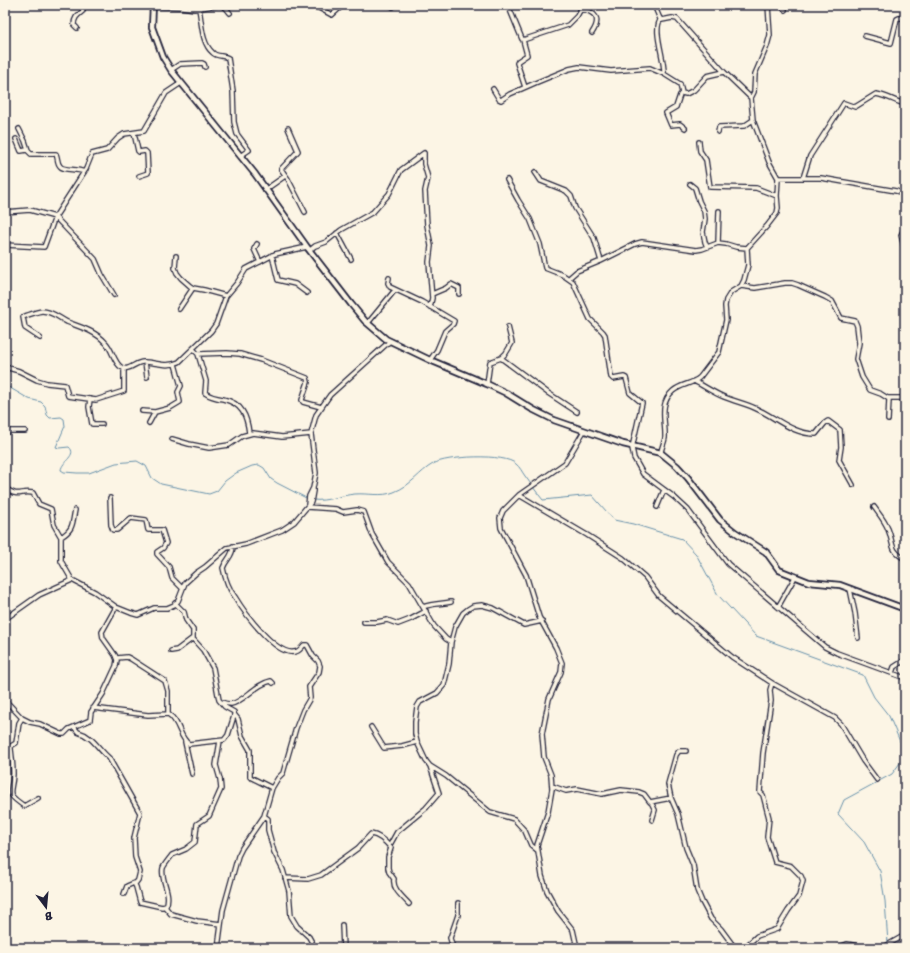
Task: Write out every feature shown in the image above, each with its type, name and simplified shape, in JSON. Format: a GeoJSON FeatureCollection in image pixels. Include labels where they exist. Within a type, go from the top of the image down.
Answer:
{"type":"FeatureCollection","features":[{"type":"Feature","properties":{"kind":"street"},"geometry":{"type":"LineString","coordinates":[[77,28],[74,25],[74,20],[83,10],[83,5]]}},
{"type":"Feature","properties":{"kind":"street"},"geometry":{"type":"LineString","coordinates":[[230,13],[226,8],[220,5],[194,9],[187,7],[153,6],[152,27],[163,57],[171,70],[240,156],[351,304],[381,335],[390,341],[430,360],[506,393],[554,420],[632,446],[661,453],[681,471],[724,524],[766,552],[777,568],[795,577],[813,583],[840,585],[905,609]]}},
{"type":"Feature","properties":{"kind":"street"},"geometry":{"type":"LineString","coordinates":[[307,5],[319,8],[332,15],[343,5]]}},
{"type":"Feature","properties":{"kind":"street"},"geometry":{"type":"LineString","coordinates":[[390,5],[393,7],[395,5]]}},
{"type":"Feature","properties":{"kind":"street"},"geometry":{"type":"LineString","coordinates":[[508,5],[527,55],[517,63],[525,87]]}},
{"type":"Feature","properties":{"kind":"street"},"geometry":{"type":"LineString","coordinates":[[654,5],[661,19]]}},
{"type":"Feature","properties":{"kind":"street"},"geometry":{"type":"LineString","coordinates":[[750,98],[754,92],[755,74],[770,35],[768,5]]}},
{"type":"Feature","properties":{"kind":"street"},"geometry":{"type":"LineString","coordinates":[[780,5],[785,10]]}},
{"type":"Feature","properties":{"kind":"street"},"geometry":{"type":"LineString","coordinates":[[522,40],[568,25],[574,20],[582,7],[592,11],[595,14],[596,25],[592,33]]}},
{"type":"Feature","properties":{"kind":"street"},"geometry":{"type":"LineString","coordinates":[[199,8],[202,32],[208,45],[214,54],[228,58],[237,134],[249,150],[240,156]]}},
{"type":"Feature","properties":{"kind":"street"},"geometry":{"type":"LineString","coordinates":[[865,36],[890,43],[897,19],[905,18]]}},
{"type":"Feature","properties":{"kind":"street"},"geometry":{"type":"LineString","coordinates":[[661,19],[677,19],[724,72],[750,98],[753,120],[769,162],[778,178],[777,213],[747,248],[748,267],[741,286],[731,292],[726,300],[726,320],[719,352],[700,377],[672,392],[666,402],[663,413],[665,437],[661,453]]}},
{"type":"Feature","properties":{"kind":"street"},"geometry":{"type":"LineString","coordinates":[[661,19],[658,23],[658,30],[664,74]]}},
{"type":"Feature","properties":{"kind":"street"},"geometry":{"type":"LineString","coordinates":[[171,70],[180,64],[202,63],[205,67]]}},
{"type":"Feature","properties":{"kind":"street"},"geometry":{"type":"LineString","coordinates":[[493,89],[501,100],[525,87],[579,67],[611,71],[646,68],[664,74],[681,85],[682,93],[676,107],[666,113],[671,125],[680,124],[685,128]]}},
{"type":"Feature","properties":{"kind":"street"},"geometry":{"type":"LineString","coordinates":[[682,93],[686,94],[690,92],[707,76],[724,72]]}},
{"type":"Feature","properties":{"kind":"street"},"geometry":{"type":"LineString","coordinates":[[5,245],[44,246],[55,217],[84,172],[92,154],[107,150],[121,136],[145,130],[166,93],[181,83]]}},
{"type":"Feature","properties":{"kind":"street"},"geometry":{"type":"LineString","coordinates":[[803,178],[810,156],[844,103],[855,107],[876,94],[893,98],[896,102],[905,104]]}},
{"type":"Feature","properties":{"kind":"street"},"geometry":{"type":"LineString","coordinates":[[718,132],[719,127],[744,126],[753,120]]}},
{"type":"Feature","properties":{"kind":"street"},"geometry":{"type":"LineString","coordinates":[[288,128],[298,151],[280,168],[305,212]]}},
{"type":"Feature","properties":{"kind":"street"},"geometry":{"type":"LineString","coordinates":[[19,129],[28,150],[32,154],[56,154],[59,166],[62,168],[76,169],[84,172]]}},
{"type":"Feature","properties":{"kind":"street"},"geometry":{"type":"LineString","coordinates":[[134,133],[138,151],[145,151],[147,153],[148,173],[140,176]]}},
{"type":"Feature","properties":{"kind":"street"},"geometry":{"type":"LineString","coordinates":[[16,139],[21,151],[28,150]]}},
{"type":"Feature","properties":{"kind":"street"},"geometry":{"type":"LineString","coordinates":[[699,142],[700,152],[706,160],[711,188],[756,188],[777,196]]}},
{"type":"Feature","properties":{"kind":"street"},"geometry":{"type":"LineString","coordinates":[[40,338],[25,328],[22,320],[23,317],[39,311],[50,313],[102,338],[111,349],[119,366],[124,369],[130,368],[140,362],[164,365],[175,364],[179,362],[212,330],[226,296],[246,269],[278,252],[308,248],[326,242],[337,232],[373,212],[389,194],[401,170],[424,153],[424,164],[428,178],[426,191],[428,232],[431,246],[429,265],[432,294],[430,307]]}},
{"type":"Feature","properties":{"kind":"street"},"geometry":{"type":"LineString","coordinates":[[535,172],[541,181],[566,191],[571,196],[575,208],[594,238],[601,261]]}},
{"type":"Feature","properties":{"kind":"street"},"geometry":{"type":"LineString","coordinates":[[265,190],[285,176]]}},
{"type":"Feature","properties":{"kind":"street"},"geometry":{"type":"LineString","coordinates":[[778,178],[829,179],[896,191],[905,194]]}},
{"type":"Feature","properties":{"kind":"street"},"geometry":{"type":"LineString","coordinates":[[507,180],[530,219],[540,244],[545,267],[569,278],[573,282],[590,320],[604,334],[611,377],[613,379],[626,378],[630,393],[642,403],[632,446],[634,458],[643,474],[688,510],[728,564],[818,642],[830,650],[905,678]]}},
{"type":"Feature","properties":{"kind":"street"},"geometry":{"type":"LineString","coordinates":[[690,184],[695,188],[698,200],[704,211],[705,219],[702,232],[704,242],[707,247]]}},
{"type":"Feature","properties":{"kind":"street"},"geometry":{"type":"LineString","coordinates":[[5,212],[30,210],[55,217],[95,258],[114,295]]}},
{"type":"Feature","properties":{"kind":"street"},"geometry":{"type":"LineString","coordinates":[[718,243],[719,211]]}},
{"type":"Feature","properties":{"kind":"street"},"geometry":{"type":"LineString","coordinates":[[905,228],[902,235],[905,250]]}},
{"type":"Feature","properties":{"kind":"street"},"geometry":{"type":"LineString","coordinates":[[337,232],[352,258]]}},
{"type":"Feature","properties":{"kind":"street"},"geometry":{"type":"LineString","coordinates":[[569,278],[577,271],[642,242],[696,250],[718,243],[747,248]]}},
{"type":"Feature","properties":{"kind":"street"},"geometry":{"type":"LineString","coordinates":[[257,244],[254,249],[260,262]]}},
{"type":"Feature","properties":{"kind":"street"},"geometry":{"type":"LineString","coordinates":[[272,255],[278,280],[294,284],[307,293]]}},
{"type":"Feature","properties":{"kind":"street"},"geometry":{"type":"LineString","coordinates":[[176,256],[175,268],[177,273],[193,288],[226,296]]}},
{"type":"Feature","properties":{"kind":"street"},"geometry":{"type":"LineString","coordinates":[[389,278],[388,286],[454,321],[445,331],[437,350],[430,360]]}},
{"type":"Feature","properties":{"kind":"street"},"geometry":{"type":"LineString","coordinates":[[741,286],[755,288],[793,283],[832,301],[840,318],[854,320],[856,324],[859,343],[856,359],[870,390],[888,398],[905,398]]}},
{"type":"Feature","properties":{"kind":"street"},"geometry":{"type":"LineString","coordinates":[[432,294],[452,284],[459,288],[459,294]]}},
{"type":"Feature","properties":{"kind":"street"},"geometry":{"type":"LineString","coordinates":[[179,309],[193,288]]}},
{"type":"Feature","properties":{"kind":"street"},"geometry":{"type":"LineString","coordinates":[[368,323],[395,290]]}},
{"type":"Feature","properties":{"kind":"street"},"geometry":{"type":"LineString","coordinates":[[487,384],[490,362],[501,358],[506,354],[512,343],[508,327]]}},
{"type":"Feature","properties":{"kind":"street"},"geometry":{"type":"LineString","coordinates":[[5,488],[13,494],[33,493],[39,504],[51,509],[54,525],[61,537],[61,561],[72,580],[82,584],[116,607],[131,613],[138,615],[154,608],[167,608],[175,603],[181,595],[182,588],[185,583],[223,551],[232,546],[251,542],[282,530],[294,522],[307,506],[313,488],[316,473],[311,434],[316,415],[336,389],[390,341]]}},
{"type":"Feature","properties":{"kind":"street"},"geometry":{"type":"LineString","coordinates":[[193,349],[198,354],[206,380],[205,393],[212,397],[236,404],[247,419],[249,434]]}},
{"type":"Feature","properties":{"kind":"street"},"geometry":{"type":"LineString","coordinates":[[198,354],[240,354],[261,360],[307,378],[308,382],[302,400],[321,407]]}},
{"type":"Feature","properties":{"kind":"street"},"geometry":{"type":"LineString","coordinates":[[501,358],[548,393],[577,412]]}},
{"type":"Feature","properties":{"kind":"street"},"geometry":{"type":"LineString","coordinates":[[145,362],[147,378]]}},
{"type":"Feature","properties":{"kind":"street"},"geometry":{"type":"LineString","coordinates":[[142,410],[155,412],[170,408],[180,402],[178,392],[181,386],[175,364]]}},
{"type":"Feature","properties":{"kind":"street"},"geometry":{"type":"LineString","coordinates":[[5,367],[19,371],[47,383],[65,385],[68,396],[96,400],[123,392],[125,387],[124,369]]}},
{"type":"Feature","properties":{"kind":"street"},"geometry":{"type":"LineString","coordinates":[[694,381],[723,397],[760,410],[770,417],[801,432],[816,434],[828,421],[840,430],[839,460],[853,485]]}},
{"type":"Feature","properties":{"kind":"street"},"geometry":{"type":"LineString","coordinates":[[888,398],[888,420]]}},
{"type":"Feature","properties":{"kind":"street"},"geometry":{"type":"LineString","coordinates":[[90,399],[89,407],[92,424],[102,424]]}},
{"type":"Feature","properties":{"kind":"street"},"geometry":{"type":"LineString","coordinates":[[149,423],[155,412]]}},
{"type":"Feature","properties":{"kind":"street"},"geometry":{"type":"LineString","coordinates":[[5,433],[11,431],[24,431]]}},
{"type":"Feature","properties":{"kind":"street"},"geometry":{"type":"LineString","coordinates":[[577,948],[572,930],[558,911],[547,891],[537,850],[537,842],[548,812],[552,786],[544,756],[542,734],[549,699],[561,672],[562,665],[556,648],[542,621],[526,575],[501,528],[500,518],[503,511],[524,490],[566,462],[584,431]]}},
{"type":"Feature","properties":{"kind":"street"},"geometry":{"type":"LineString","coordinates":[[172,439],[206,448],[214,448],[229,445],[242,436],[249,434],[257,433],[282,437],[311,434]]}},
{"type":"Feature","properties":{"kind":"street"},"geometry":{"type":"LineString","coordinates":[[657,507],[664,490]]}},
{"type":"Feature","properties":{"kind":"street"},"geometry":{"type":"LineString","coordinates":[[519,495],[588,534],[623,558],[645,577],[659,596],[737,661],[772,683],[820,708],[835,718],[841,724],[862,761],[877,780]]}},
{"type":"Feature","properties":{"kind":"street"},"geometry":{"type":"LineString","coordinates":[[110,498],[111,525],[113,530],[117,530],[131,518],[146,520],[148,530],[162,530],[166,543],[163,548],[157,552],[157,554],[169,567],[172,578],[182,588]]}},
{"type":"Feature","properties":{"kind":"street"},"geometry":{"type":"LineString","coordinates":[[307,506],[336,509],[343,512],[357,510],[364,512],[372,534],[384,556],[409,583],[434,626],[450,642]]}},
{"type":"Feature","properties":{"kind":"street"},"geometry":{"type":"LineString","coordinates":[[874,507],[887,527],[891,542],[897,554],[905,559]]}},
{"type":"Feature","properties":{"kind":"street"},"geometry":{"type":"LineString","coordinates":[[61,537],[68,533],[75,510]]}},
{"type":"Feature","properties":{"kind":"street"},"geometry":{"type":"LineString","coordinates":[[218,948],[223,910],[238,856],[264,816],[272,788],[283,773],[296,728],[303,710],[310,698],[309,687],[319,672],[320,666],[307,646],[304,645],[299,651],[294,652],[285,651],[275,645],[246,612],[231,590],[224,570],[224,565],[232,555],[232,546]]}},
{"type":"Feature","properties":{"kind":"street"},"geometry":{"type":"LineString","coordinates":[[778,607],[795,577]]}},
{"type":"Feature","properties":{"kind":"street"},"geometry":{"type":"LineString","coordinates":[[5,619],[39,595],[72,580]]}},
{"type":"Feature","properties":{"kind":"street"},"geometry":{"type":"LineString","coordinates":[[850,589],[858,638]]}},
{"type":"Feature","properties":{"kind":"street"},"geometry":{"type":"LineString","coordinates":[[424,607],[432,604],[451,602]]}},
{"type":"Feature","properties":{"kind":"street"},"geometry":{"type":"LineString","coordinates":[[175,603],[184,612],[186,620],[193,630],[194,641],[203,650],[213,668],[219,700],[225,707],[233,711],[238,719],[242,736],[250,750],[250,776],[272,788]]}},
{"type":"Feature","properties":{"kind":"street"},"geometry":{"type":"LineString","coordinates":[[537,850],[531,845],[525,831],[514,819],[490,812],[446,776],[430,766],[417,742],[415,726],[417,707],[420,702],[436,693],[444,685],[449,664],[450,642],[455,627],[461,616],[468,609],[473,606],[482,605],[494,608],[526,626],[542,621]]}},
{"type":"Feature","properties":{"kind":"street"},"geometry":{"type":"LineString","coordinates":[[5,700],[22,718],[30,722],[40,724],[61,734],[65,734],[74,727],[90,720],[91,712],[103,694],[115,669],[116,658],[103,638],[102,632],[116,607]]}},
{"type":"Feature","properties":{"kind":"street"},"geometry":{"type":"LineString","coordinates":[[364,622],[387,620],[398,624],[411,620],[426,611]]}},
{"type":"Feature","properties":{"kind":"street"},"geometry":{"type":"LineString","coordinates":[[905,618],[905,628]]}},
{"type":"Feature","properties":{"kind":"street"},"geometry":{"type":"LineString","coordinates":[[171,651],[178,649],[193,638]]}},
{"type":"Feature","properties":{"kind":"street"},"geometry":{"type":"LineString","coordinates":[[116,658],[126,657],[132,659],[166,682],[168,691],[168,714]]}},
{"type":"Feature","properties":{"kind":"street"},"geometry":{"type":"LineString","coordinates":[[892,673],[894,667],[905,660]]}},
{"type":"Feature","properties":{"kind":"street"},"geometry":{"type":"LineString","coordinates":[[221,702],[232,703],[243,697],[254,688],[266,682],[271,681],[273,683]]}},
{"type":"Feature","properties":{"kind":"street"},"geometry":{"type":"LineString","coordinates":[[744,948],[757,936],[779,928],[788,911],[799,896],[803,881],[801,876],[792,868],[775,862],[767,837],[769,818],[763,795],[760,792],[763,752],[771,701],[770,690],[772,683]]}},
{"type":"Feature","properties":{"kind":"street"},"geometry":{"type":"LineString","coordinates":[[93,708],[147,715],[168,714],[179,726],[185,742],[192,774]]}},
{"type":"Feature","properties":{"kind":"street"},"geometry":{"type":"LineString","coordinates":[[185,742],[190,744],[224,740],[228,735],[234,714]]}},
{"type":"Feature","properties":{"kind":"street"},"geometry":{"type":"LineString","coordinates":[[22,718],[19,723],[16,743],[11,746],[13,776],[10,792],[14,799],[24,806],[38,798]]}},
{"type":"Feature","properties":{"kind":"street"},"geometry":{"type":"LineString","coordinates":[[74,727],[78,732],[85,734],[92,740],[95,745],[100,748],[109,758],[140,813],[134,838],[135,857],[140,872],[138,880],[135,884],[127,886],[124,894]]}},
{"type":"Feature","properties":{"kind":"street"},"geometry":{"type":"LineString","coordinates":[[371,727],[384,748],[402,746],[417,742]]}},
{"type":"Feature","properties":{"kind":"street"},"geometry":{"type":"LineString","coordinates":[[165,907],[168,898],[163,872],[164,867],[172,855],[186,849],[195,842],[197,824],[209,816],[220,789],[220,779],[216,765],[220,741]]}},
{"type":"Feature","properties":{"kind":"street"},"geometry":{"type":"LineString","coordinates":[[686,751],[681,750],[678,752],[668,784],[678,814],[686,848],[693,865],[700,900],[711,918],[735,948]]}},
{"type":"Feature","properties":{"kind":"street"},"geometry":{"type":"LineString","coordinates":[[391,843],[397,832],[426,808],[439,793],[430,766]]}},
{"type":"Feature","properties":{"kind":"street"},"geometry":{"type":"LineString","coordinates":[[552,786],[566,790],[577,789],[602,794],[620,790],[639,792],[644,794],[651,802],[655,810],[652,820]]}},
{"type":"Feature","properties":{"kind":"street"},"geometry":{"type":"LineString","coordinates":[[651,802],[672,798]]}},
{"type":"Feature","properties":{"kind":"street"},"geometry":{"type":"LineString","coordinates":[[264,816],[268,819],[268,829],[274,852],[283,870],[290,896],[291,916],[297,926],[310,937],[315,948]]}},
{"type":"Feature","properties":{"kind":"street"},"geometry":{"type":"LineString","coordinates":[[285,878],[308,878],[321,875],[358,848],[371,834],[373,834],[382,839],[391,848],[388,865],[389,872],[394,879],[395,888],[409,904]]}},
{"type":"Feature","properties":{"kind":"street"},"geometry":{"type":"LineString","coordinates":[[135,884],[140,902],[165,907],[171,914],[197,921],[221,924]]}},
{"type":"Feature","properties":{"kind":"street"},"geometry":{"type":"LineString","coordinates":[[452,948],[450,938],[458,915],[458,903]]}},
{"type":"Feature","properties":{"kind":"street"},"geometry":{"type":"LineString","coordinates":[[342,925],[343,948]]}},
{"type":"Feature","properties":{"kind":"street"},"geometry":{"type":"LineString","coordinates":[[882,948],[905,935]]}},
{"type":"Feature","properties":{"kind":"street"},"geometry":{"type":"LineString","coordinates":[[837,948],[848,944],[869,948]]}},
{"type":"Feature","properties":{"kind":"waterway"},"geometry":{"type":"LineString","coordinates":[[5,385],[29,399],[41,402],[45,406],[47,415],[50,418],[61,417],[64,419],[65,426],[56,447],[69,447],[72,453],[62,467],[61,470],[64,472],[89,473],[116,463],[137,461],[146,466],[152,478],[161,484],[209,494],[217,491],[225,481],[236,473],[252,466],[259,465],[264,468],[271,479],[308,499]]}},
{"type":"Feature","properties":{"kind":"waterway"},"geometry":{"type":"LineString","coordinates":[[313,500],[324,500],[355,494],[380,495],[394,492],[406,486],[433,464],[450,459],[475,457],[500,458],[516,464],[543,500],[592,495],[614,520],[633,524],[682,539],[696,554],[718,595],[756,636],[863,675],[874,697],[889,716],[905,753]]}},
{"type":"Feature","properties":{"kind":"waterway"},"geometry":{"type":"LineString","coordinates":[[888,943],[885,901],[880,871],[864,842],[838,814],[844,800],[892,774],[905,756]]}}]}
